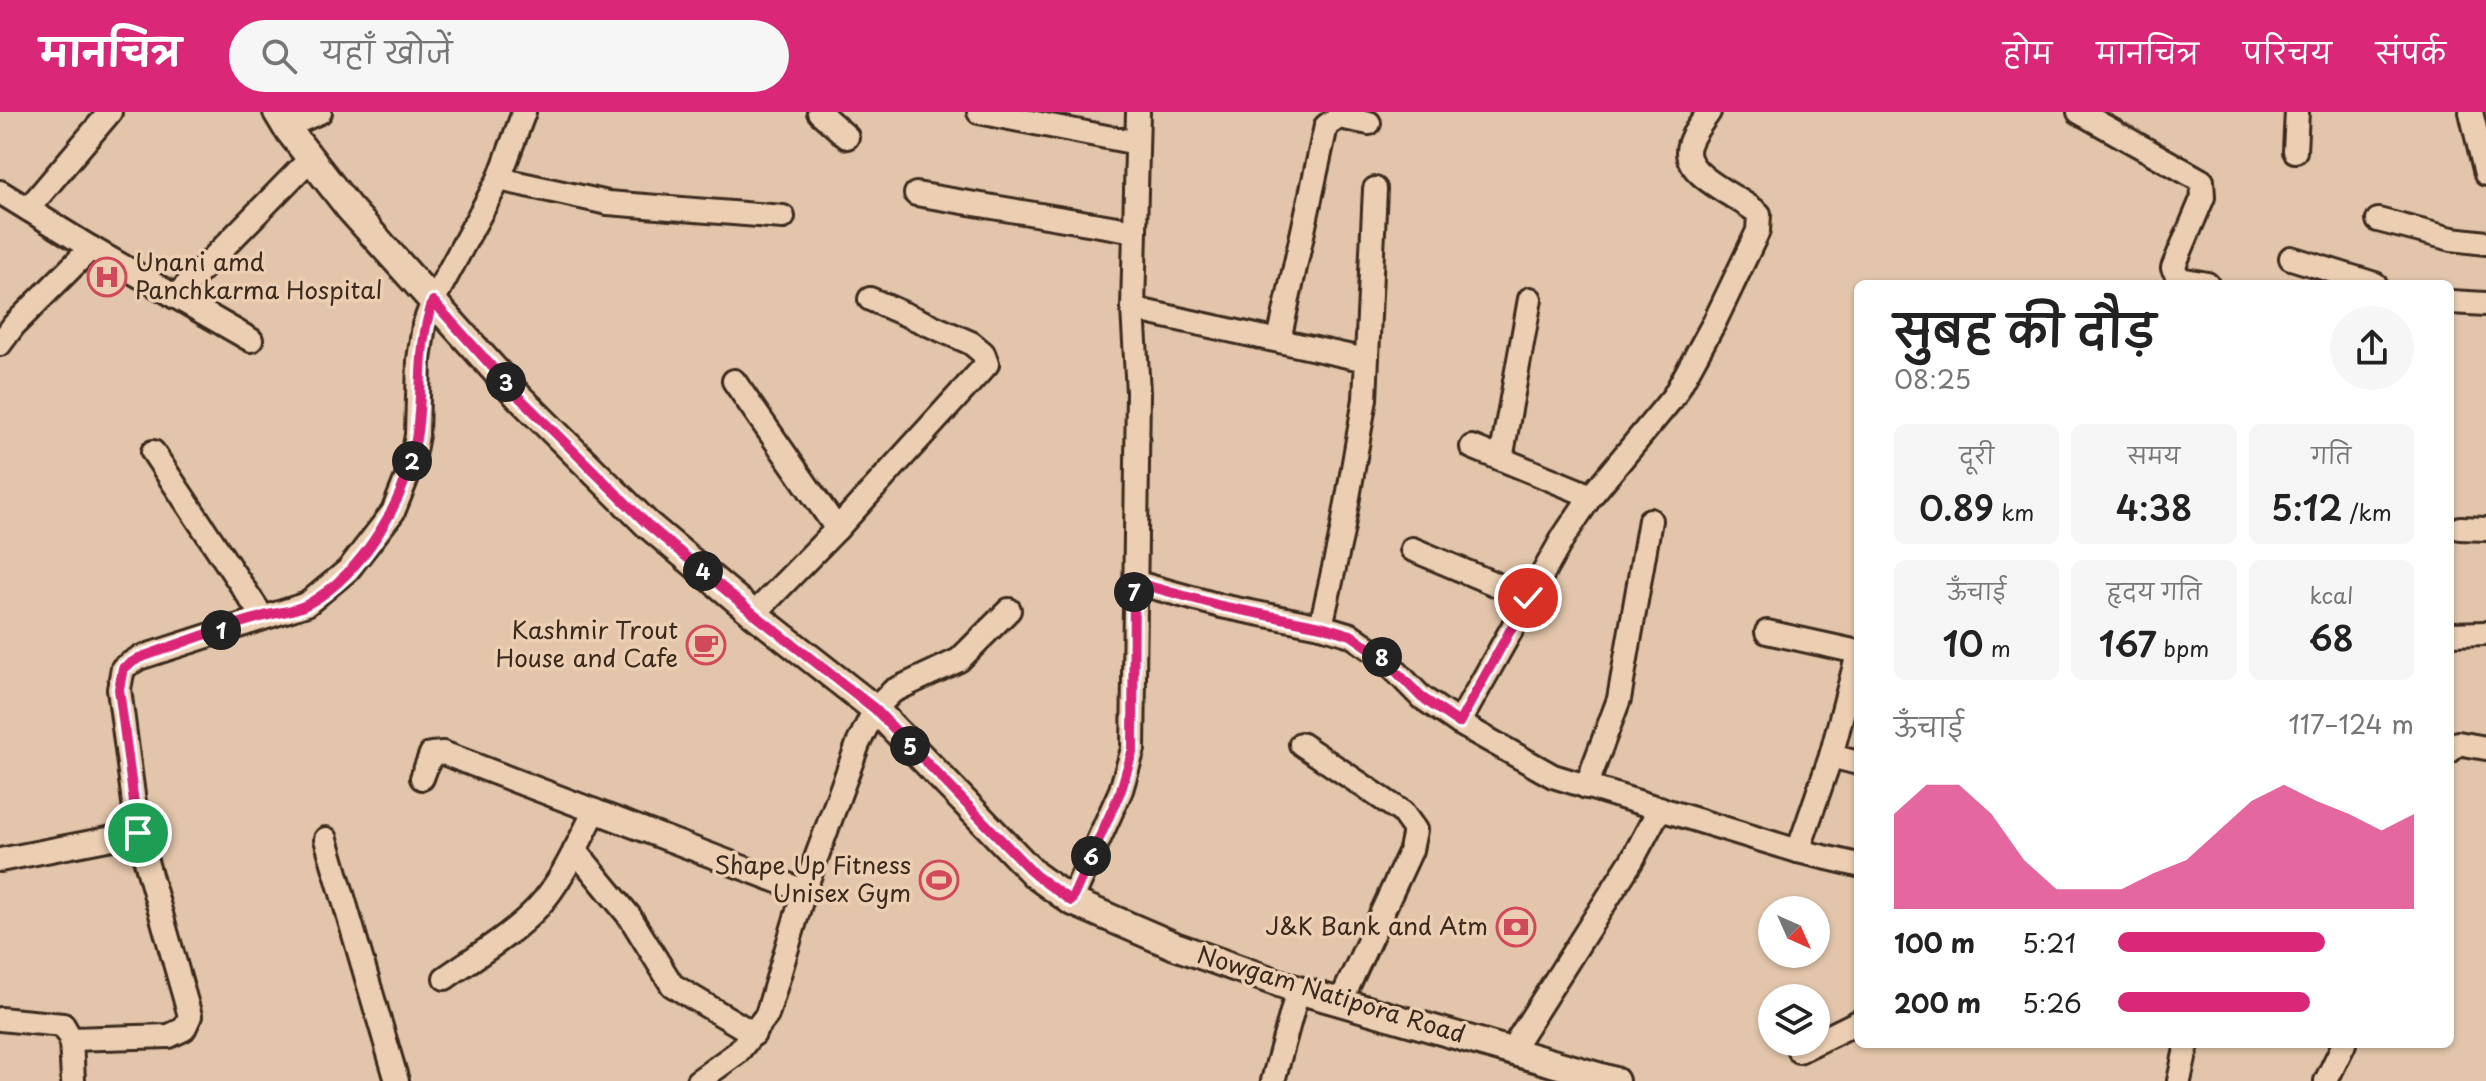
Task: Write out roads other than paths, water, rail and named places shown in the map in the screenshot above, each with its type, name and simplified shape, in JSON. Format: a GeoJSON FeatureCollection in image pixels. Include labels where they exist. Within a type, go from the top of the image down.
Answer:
{"type":"FeatureCollection","features":[{"type":"Feature","properties":{"kind":"main road","name":"Nowgam Natipora Road"},"geometry":{"type":"LineString","coordinates":[[281,120],[349,208],[519,397],[647,524],[754,614],[875,709],[1035,875],[1071,901],[1175,946],[1298,990],[1512,1049],[1560,1073],[1615,1081]]}},
{"type":"Feature","properties":{"kind":"street"},"geometry":{"type":"LineString","coordinates":[[28,209],[110,112]]}},
{"type":"Feature","properties":{"kind":"street"},"geometry":{"type":"LineString","coordinates":[[281,120],[320,112]]}},
{"type":"Feature","properties":{"kind":"street"},"geometry":{"type":"LineString","coordinates":[[71,1039],[169,1036],[187,1025],[190,1016],[138,833],[119,689],[123,668],[139,658],[262,616],[293,610],[322,594],[348,570],[393,512],[413,457],[417,435],[419,360],[424,325],[433,301],[499,179],[524,112]]}},
{"type":"Feature","properties":{"kind":"street"},"geometry":{"type":"LineString","coordinates":[[819,112],[847,137]]}},
{"type":"Feature","properties":{"kind":"street"},"geometry":{"type":"LineString","coordinates":[[979,112],[1137,143]]}},
{"type":"Feature","properties":{"kind":"street"},"geometry":{"type":"LineString","coordinates":[[1071,901],[1121,790],[1133,749],[1138,392],[1133,309],[1138,112]]}},
{"type":"Feature","properties":{"kind":"street"},"geometry":{"type":"LineString","coordinates":[[1459,723],[1528,598],[1591,496],[1674,396],[1714,323],[1758,231],[1759,214],[1712,184],[1690,159],[1689,146],[1709,112]]}},
{"type":"Feature","properties":{"kind":"street"},"geometry":{"type":"LineString","coordinates":[[2079,112],[2202,181],[2203,197],[2173,268],[2180,279],[2185,280]]}},
{"type":"Feature","properties":{"kind":"street"},"geometry":{"type":"LineString","coordinates":[[2295,151],[2297,112]]}},
{"type":"Feature","properties":{"kind":"street"},"geometry":{"type":"LineString","coordinates":[[2471,112],[2486,174]]}},
{"type":"Feature","properties":{"kind":"street"},"geometry":{"type":"LineString","coordinates":[[1279,340],[1326,126],[1339,117],[1369,123]]}},
{"type":"Feature","properties":{"kind":"street"},"geometry":{"type":"LineString","coordinates":[[175,297],[310,159]]}},
{"type":"Feature","properties":{"kind":"street"},"geometry":{"type":"LineString","coordinates":[[499,179],[608,203],[783,217]]}},
{"type":"Feature","properties":{"kind":"street"},"geometry":{"type":"LineString","coordinates":[[1321,626],[1358,443],[1366,360],[1375,189]]}},
{"type":"Feature","properties":{"kind":"street"},"geometry":{"type":"LineString","coordinates":[[0,192],[251,340]]}},
{"type":"Feature","properties":{"kind":"street"},"geometry":{"type":"LineString","coordinates":[[916,194],[1135,231]]}},
{"type":"Feature","properties":{"kind":"street"},"geometry":{"type":"LineString","coordinates":[[2378,220],[2462,242],[2486,243]]}},
{"type":"Feature","properties":{"kind":"street"},"geometry":{"type":"LineString","coordinates":[[0,344],[14,325],[91,248]]}},
{"type":"Feature","properties":{"kind":"street"},"geometry":{"type":"LineString","coordinates":[[2291,258],[2362,280]]}},
{"type":"Feature","properties":{"kind":"street"},"geometry":{"type":"LineString","coordinates":[[754,614],[837,529],[987,364],[983,353],[971,343],[870,299]]}},
{"type":"Feature","properties":{"kind":"street"},"geometry":{"type":"LineString","coordinates":[[1501,459],[1530,299]]}},
{"type":"Feature","properties":{"kind":"street"},"geometry":{"type":"LineString","coordinates":[[2454,302],[2486,304]]}},
{"type":"Feature","properties":{"kind":"street"},"geometry":{"type":"LineString","coordinates":[[1133,309],[1366,360]]}},
{"type":"Feature","properties":{"kind":"street"},"geometry":{"type":"LineString","coordinates":[[734,381],[837,529]]}},
{"type":"Feature","properties":{"kind":"street"},"geometry":{"type":"LineString","coordinates":[[1472,447],[1591,496]]}},
{"type":"Feature","properties":{"kind":"street"},"geometry":{"type":"LineString","coordinates":[[153,452],[262,616]]}},
{"type":"Feature","properties":{"kind":"street"},"geometry":{"type":"LineString","coordinates":[[1586,787],[1622,685],[1650,520]]}},
{"type":"Feature","properties":{"kind":"street"},"geometry":{"type":"LineString","coordinates":[[2460,528],[2486,529]]}},
{"type":"Feature","properties":{"kind":"street"},"geometry":{"type":"LineString","coordinates":[[1412,549],[1528,598]]}},
{"type":"Feature","properties":{"kind":"street"},"geometry":{"type":"LineString","coordinates":[[1134,582],[1221,606],[1351,635],[1368,645],[1421,697],[1459,723],[1553,776],[1798,851],[1854,864]]}},
{"type":"Feature","properties":{"kind":"street"},"geometry":{"type":"LineString","coordinates":[[698,1081],[737,1053],[754,1034],[775,994],[804,891],[858,744],[875,709],[893,691],[959,660],[1009,610]]}},
{"type":"Feature","properties":{"kind":"street"},"geometry":{"type":"LineString","coordinates":[[1767,632],[1854,652]]}},
{"type":"Feature","properties":{"kind":"street"},"geometry":{"type":"LineString","coordinates":[[2454,634],[2486,633]]}},
{"type":"Feature","properties":{"kind":"street"},"geometry":{"type":"LineString","coordinates":[[1798,851],[1831,756],[1854,668]]}},
{"type":"Feature","properties":{"kind":"street"},"geometry":{"type":"LineString","coordinates":[[2454,747],[2458,743],[2486,748]]}},
{"type":"Feature","properties":{"kind":"street"},"geometry":{"type":"LineString","coordinates":[[1301,744],[1402,812],[1415,830],[1411,850],[1340,1003]]}},
{"type":"Feature","properties":{"kind":"street"},"geometry":{"type":"LineString","coordinates":[[422,778],[427,759],[438,751],[804,891]]}},
{"type":"Feature","properties":{"kind":"street"},"geometry":{"type":"LineString","coordinates":[[1831,756],[1854,762]]}},
{"type":"Feature","properties":{"kind":"street"},"geometry":{"type":"LineString","coordinates":[[1512,1049],[1632,860],[1660,808]]}},
{"type":"Feature","properties":{"kind":"street"},"geometry":{"type":"LineString","coordinates":[[445,978],[519,925],[539,906],[575,850],[595,811]]}},
{"type":"Feature","properties":{"kind":"street"},"geometry":{"type":"LineString","coordinates":[[0,860],[138,833]]}},
{"type":"Feature","properties":{"kind":"street"},"geometry":{"type":"LineString","coordinates":[[326,839],[397,1081]]}},
{"type":"Feature","properties":{"kind":"street"},"geometry":{"type":"LineString","coordinates":[[575,850],[630,917],[672,985],[754,1034]]}},
{"type":"Feature","properties":{"kind":"street"},"geometry":{"type":"LineString","coordinates":[[1273,1081],[1298,990]]}},
{"type":"Feature","properties":{"kind":"street"},"geometry":{"type":"LineString","coordinates":[[0,1019],[56,1023],[69,1031],[73,1081]]}},
{"type":"Feature","properties":{"kind":"street"},"geometry":{"type":"LineString","coordinates":[[1830,1036],[1854,1024]]}},
{"type":"Feature","properties":{"kind":"street"},"geometry":{"type":"LineString","coordinates":[[2179,1081],[2186,1048]]}},
{"type":"Feature","properties":{"kind":"street"},"geometry":{"type":"LineString","coordinates":[[2326,1081],[2342,1048]]}},
{"type":"Feature","properties":{"kind":"place","name":"Unani amd Panchkarma Hospital"},"geometry":{"type":"Point","coordinates":[107,277]}},
{"type":"Feature","properties":{"kind":"place","name":"Kashmir Trout House and Cafe"},"geometry":{"type":"Point","coordinates":[706,645]}},
{"type":"Feature","properties":{"kind":"place","name":"Shape Up Fitness Unisex Gym"},"geometry":{"type":"Point","coordinates":[939,880]}},
{"type":"Feature","properties":{"kind":"place","name":"J&K Bank and Atm"},"geometry":{"type":"Point","coordinates":[1516,927]}}]}
